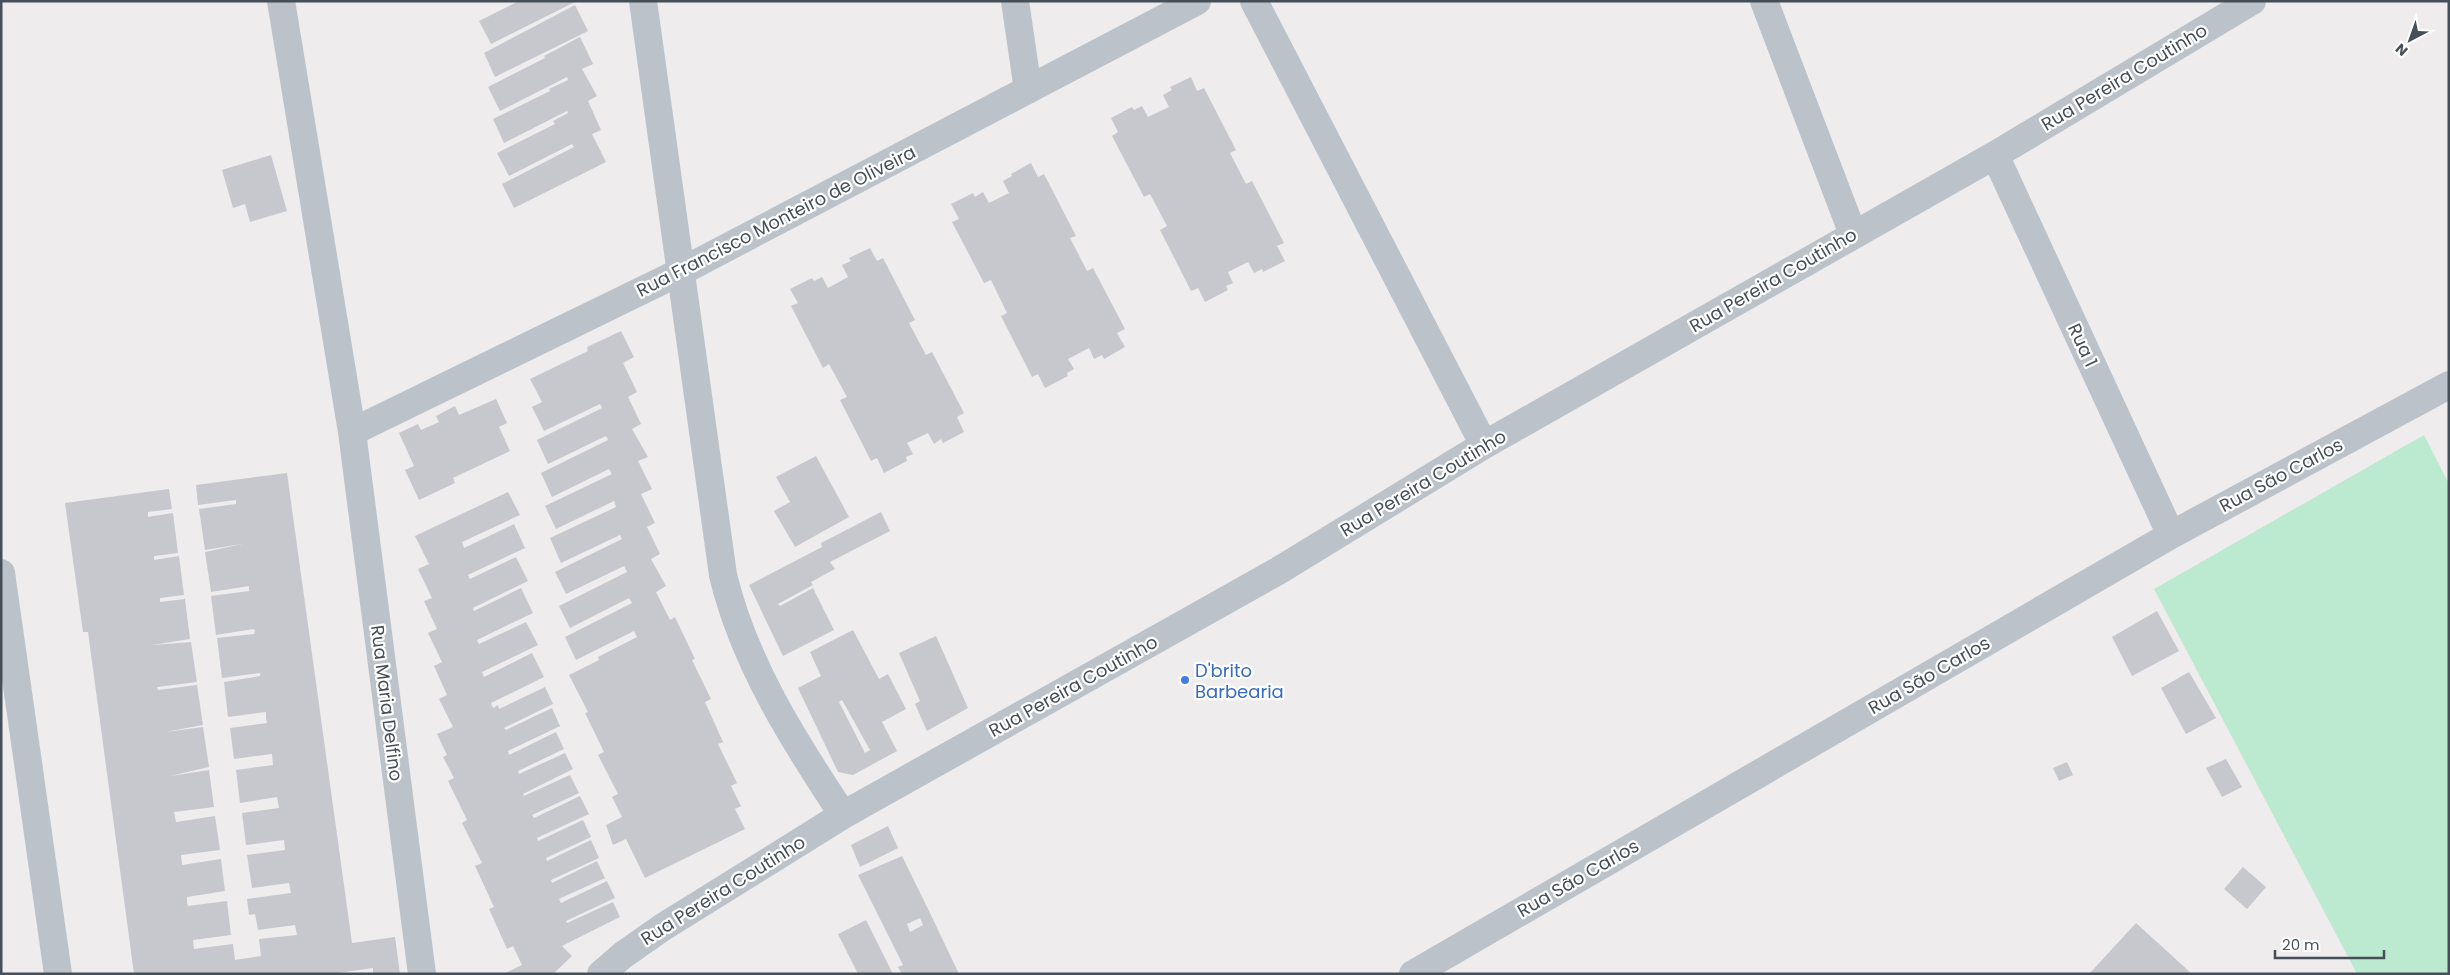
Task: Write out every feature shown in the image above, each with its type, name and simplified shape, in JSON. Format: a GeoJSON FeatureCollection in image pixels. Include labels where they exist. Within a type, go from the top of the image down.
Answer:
{"type":"FeatureCollection","features":[{"type":"Feature","properties":{"kind":"street","name":"Rua Maria Delfino"},"geometry":{"type":"LineString","coordinates":[[281,1],[352,432],[422,974]]}},
{"type":"Feature","properties":{"kind":"street"},"geometry":{"type":"LineString","coordinates":[[643,1],[723,575],[730,603],[756,668],[814,772],[843,815]]}},
{"type":"Feature","properties":{"kind":"street"},"geometry":{"type":"LineString","coordinates":[[1015,1],[1028,90]]}},
{"type":"Feature","properties":{"kind":"street","name":"Rua Francisco Monteiro de Oliveira"},"geometry":{"type":"LineString","coordinates":[[352,432],[682,272],[1197,1]]}},
{"type":"Feature","properties":{"kind":"street"},"geometry":{"type":"LineString","coordinates":[[1254,1],[1484,445]]}},
{"type":"Feature","properties":{"kind":"street"},"geometry":{"type":"LineString","coordinates":[[1764,1],[1853,234]]}},
{"type":"Feature","properties":{"kind":"street","name":"Rua Pereira Coutinho"},"geometry":{"type":"LineString","coordinates":[[601,974],[623,954],[663,927],[843,815],[1278,571],[1484,445],[1994,155],[2252,1]]}},
{"type":"Feature","properties":{"kind":"street","name":"Rua 1"},"geometry":{"type":"LineString","coordinates":[[1994,155],[2170,535]]}},
{"type":"Feature","properties":{"kind":"street","name":"Rua São Carlos"},"geometry":{"type":"LineString","coordinates":[[1413,974],[2170,535],[2449,385]]}},
{"type":"Feature","properties":{"kind":"street"},"geometry":{"type":"LineString","coordinates":[[1,573],[58,974]]}},
{"type":"Feature","properties":{"kind":"green space"},"geometry":{"type":"Polygon","coordinates":[[[2424,435],[2449,484],[2449,971],[2444,974],[2357,974],[2154,589],[2424,435]]]}},
{"type":"Feature","properties":{"kind":"building"},"geometry":{"type":"Polygon","coordinates":[[[519,1],[577,1],[491,44],[479,21],[519,1]]]}},
{"type":"Feature","properties":{"kind":"building"},"geometry":{"type":"Polygon","coordinates":[[[575,5],[588,31],[495,77],[484,53],[575,5]]]}},
{"type":"Feature","properties":{"kind":"building"},"geometry":{"type":"Polygon","coordinates":[[[580,37],[593,64],[582,69],[597,96],[588,101],[601,130],[592,134],[606,162],[514,208],[502,184],[574,147],[572,144],[509,176],[497,153],[555,124],[553,121],[568,113],[567,111],[504,143],[493,119],[568,80],[567,77],[500,111],[488,87],[545,58],[544,56],[580,37]]]}},
{"type":"Feature","properties":{"kind":"building"},"geometry":{"type":"Polygon","coordinates":[[[1191,77],[1197,91],[1204,88],[1236,150],[1230,153],[1246,184],[1252,181],[1284,243],[1277,246],[1285,261],[1263,272],[1262,269],[1254,273],[1248,262],[1228,272],[1233,283],[1226,286],[1228,290],[1205,302],[1198,288],[1191,291],[1160,230],[1167,226],[1150,194],[1144,197],[1112,136],[1118,132],[1111,118],[1132,107],[1134,110],[1142,106],[1148,117],[1169,107],[1163,95],[1172,90],[1170,87],[1191,77]]]}},
{"type":"Feature","properties":{"kind":"building"},"geometry":{"type":"Polygon","coordinates":[[[271,155],[287,211],[250,222],[245,204],[233,208],[222,170],[271,155]]]}},
{"type":"Feature","properties":{"kind":"building"},"geometry":{"type":"Polygon","coordinates":[[[1031,163],[1038,177],[1044,174],[1076,236],[1070,238],[1087,271],[1093,268],[1125,329],[1117,333],[1125,347],[1104,359],[1102,355],[1094,359],[1089,348],[1068,359],[1074,369],[1067,373],[1068,376],[1045,388],[1038,374],[1032,377],[1001,316],[1007,313],[991,280],[984,283],[952,222],[959,219],[951,204],[973,193],[975,197],[983,192],[989,203],[1009,193],[1003,181],[1012,176],[1011,174],[1031,163]]]}},
{"type":"Feature","properties":{"kind":"building"},"geometry":{"type":"Polygon","coordinates":[[[870,248],[877,261],[883,258],[915,320],[909,323],[926,355],[932,352],[964,413],[957,417],[964,432],[943,443],[941,439],[934,444],[928,433],[907,443],[913,454],[906,457],[907,461],[884,473],[877,458],[871,461],[840,400],[847,397],[829,364],[823,368],[791,306],[798,303],[790,289],[812,278],[814,281],[822,277],[828,288],[848,277],[842,265],[851,261],[849,258],[870,248]]]}},
{"type":"Feature","properties":{"kind":"building"},"geometry":{"type":"Polygon","coordinates":[[[621,331],[634,357],[623,363],[637,392],[628,397],[641,424],[632,429],[648,457],[638,461],[652,489],[641,494],[655,523],[647,527],[660,554],[651,559],[666,586],[656,592],[670,620],[675,617],[695,659],[692,660],[711,699],[705,702],[723,742],[718,744],[737,783],[731,786],[741,806],[735,809],[745,829],[645,878],[626,839],[613,845],[606,825],[622,817],[612,797],[618,794],[598,755],[604,752],[585,713],[588,712],[569,675],[599,660],[598,657],[637,637],[634,631],[576,660],[565,637],[632,603],[629,598],[570,628],[559,606],[627,572],[624,566],[566,594],[555,572],[622,539],[620,535],[561,563],[550,538],[616,507],[614,501],[556,529],[545,506],[612,474],[609,469],[552,497],[541,473],[608,440],[606,436],[548,464],[537,440],[602,408],[600,404],[544,431],[532,407],[542,402],[530,379],[588,351],[587,347],[621,331]]]}},
{"type":"Feature","properties":{"kind":"building"},"geometry":{"type":"Polygon","coordinates":[[[496,399],[507,423],[499,427],[510,451],[453,478],[455,483],[419,500],[405,470],[414,466],[399,433],[418,424],[421,430],[439,422],[436,416],[455,406],[459,415],[496,399]]]}},
{"type":"Feature","properties":{"kind":"building"},"geometry":{"type":"Polygon","coordinates":[[[816,456],[849,517],[795,547],[774,511],[790,502],[776,477],[816,456]]]}},
{"type":"Feature","properties":{"kind":"building"},"geometry":{"type":"Polygon","coordinates":[[[287,473],[352,943],[395,937],[400,974],[373,974],[373,968],[331,974],[134,974],[88,632],[83,632],[65,503],[169,489],[172,509],[148,512],[148,517],[173,513],[178,553],[154,556],[154,560],[179,556],[184,595],[160,598],[160,602],[185,599],[190,639],[152,645],[191,642],[197,682],[157,687],[158,690],[197,685],[203,725],[165,732],[203,727],[209,767],[170,776],[209,770],[214,807],[174,812],[176,822],[215,816],[220,850],[181,855],[182,865],[221,859],[225,891],[187,897],[187,902],[188,906],[227,901],[231,935],[193,940],[194,949],[233,944],[235,960],[261,956],[259,939],[297,935],[295,925],[258,930],[255,914],[249,915],[247,899],[291,893],[289,883],[252,888],[247,855],[285,850],[284,840],[246,845],[242,813],[279,808],[277,797],[240,803],[236,770],[273,765],[272,754],[234,759],[230,728],[267,723],[266,712],[228,717],[224,682],[260,676],[260,673],[222,678],[217,638],[254,634],[255,631],[254,629],[216,635],[211,596],[249,591],[249,586],[211,592],[205,552],[242,544],[205,550],[199,509],[236,504],[236,500],[198,505],[196,485],[287,473]]]}},
{"type":"Feature","properties":{"kind":"building"},"geometry":{"type":"Polygon","coordinates":[[[508,492],[520,515],[462,542],[464,548],[514,524],[525,548],[468,575],[470,579],[516,557],[528,581],[473,608],[474,611],[521,588],[533,613],[477,640],[479,644],[526,622],[538,645],[482,672],[484,677],[532,653],[544,677],[491,703],[493,708],[498,705],[499,709],[545,687],[553,704],[504,728],[506,730],[552,708],[560,726],[508,751],[509,755],[556,732],[564,749],[518,771],[519,774],[565,753],[573,769],[523,794],[524,796],[570,775],[579,793],[532,815],[534,818],[580,796],[589,814],[537,838],[538,841],[583,820],[591,837],[546,858],[547,861],[591,840],[599,858],[551,880],[552,883],[597,861],[605,878],[559,899],[561,903],[607,881],[615,898],[566,921],[567,923],[613,902],[620,917],[562,946],[572,956],[553,974],[503,974],[522,965],[513,946],[507,949],[489,909],[494,907],[475,866],[482,863],[462,823],[467,820],[448,781],[454,778],[443,757],[447,755],[437,734],[453,727],[439,699],[447,695],[434,666],[442,662],[428,633],[437,629],[424,601],[432,598],[418,569],[429,564],[415,536],[508,492]]]}},
{"type":"Feature","properties":{"kind":"building"},"geometry":{"type":"Polygon","coordinates":[[[881,512],[890,531],[830,562],[835,569],[811,582],[813,585],[778,604],[780,606],[813,588],[834,630],[783,656],[749,585],[822,547],[821,543],[881,512]]]}},
{"type":"Feature","properties":{"kind":"building"},"geometry":{"type":"Polygon","coordinates":[[[2157,611],[2179,651],[2132,676],[2112,637],[2157,611]]]}},
{"type":"Feature","properties":{"kind":"building"},"geometry":{"type":"Polygon","coordinates":[[[853,630],[879,679],[888,674],[906,709],[882,722],[897,751],[853,775],[838,772],[798,688],[821,676],[810,652],[853,630]],[[842,700],[839,702],[865,753],[870,750],[842,700]]]}},
{"type":"Feature","properties":{"kind":"building"},"geometry":{"type":"Polygon","coordinates":[[[936,636],[968,708],[927,731],[915,704],[920,701],[899,653],[936,636]]]}},
{"type":"Feature","properties":{"kind":"building"},"geometry":{"type":"Polygon","coordinates":[[[2189,672],[2216,718],[2186,734],[2161,688],[2189,672]]]}},
{"type":"Feature","properties":{"kind":"building"},"geometry":{"type":"Polygon","coordinates":[[[2226,759],[2242,787],[2222,797],[2206,768],[2226,759]]]}},
{"type":"Feature","properties":{"kind":"building"},"geometry":{"type":"Polygon","coordinates":[[[2067,762],[2073,775],[2059,781],[2053,768],[2067,762]]]}},
{"type":"Feature","properties":{"kind":"building"},"geometry":{"type":"Polygon","coordinates":[[[888,826],[898,848],[860,867],[851,845],[888,826]]]}},
{"type":"Feature","properties":{"kind":"building"},"geometry":{"type":"Polygon","coordinates":[[[902,856],[959,974],[902,974],[898,967],[903,965],[858,875],[902,856]],[[920,918],[907,924],[910,932],[923,925],[920,918]]]}},
{"type":"Feature","properties":{"kind":"building"},"geometry":{"type":"Polygon","coordinates":[[[2243,867],[2266,887],[2247,909],[2224,889],[2243,867]]]}},
{"type":"Feature","properties":{"kind":"building"},"geometry":{"type":"Polygon","coordinates":[[[866,920],[893,974],[858,974],[838,934],[866,920]]]}},
{"type":"Feature","properties":{"kind":"building"},"geometry":{"type":"Polygon","coordinates":[[[2136,923],[2192,974],[2089,974],[2136,923]]]}},
{"type":"Feature","properties":{"kind":"place","name":"D'brito Barbearia"},"geometry":{"type":"Point","coordinates":[1185,680]}}]}
